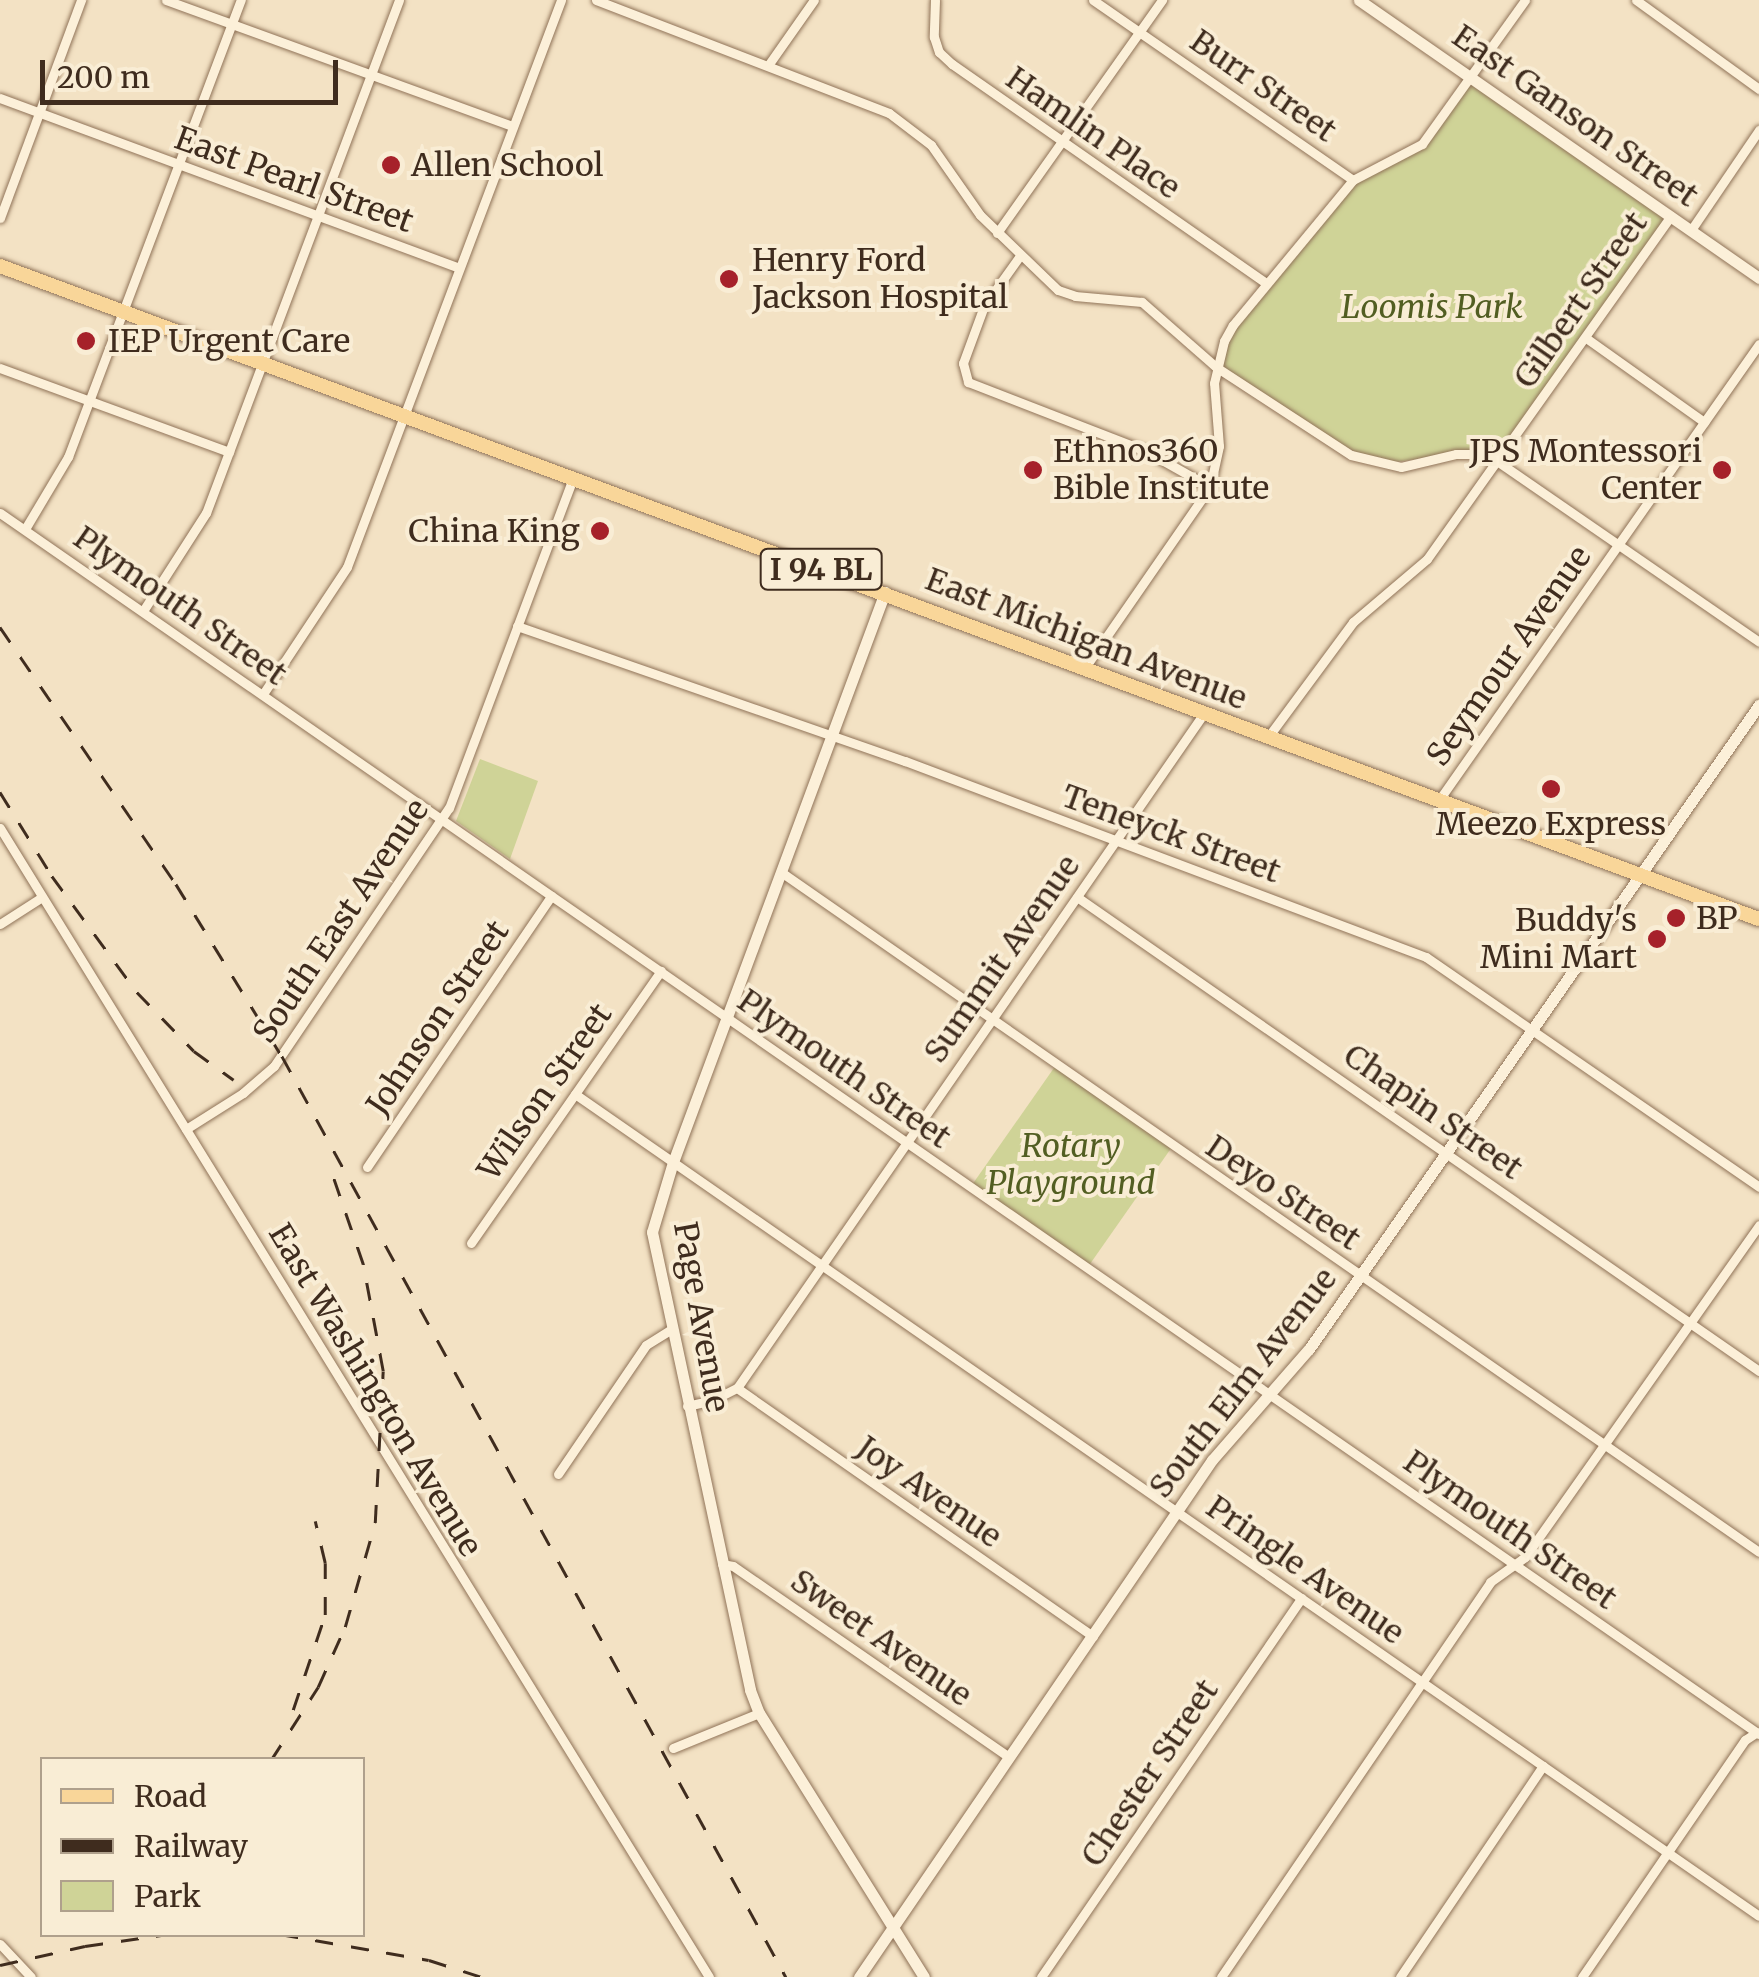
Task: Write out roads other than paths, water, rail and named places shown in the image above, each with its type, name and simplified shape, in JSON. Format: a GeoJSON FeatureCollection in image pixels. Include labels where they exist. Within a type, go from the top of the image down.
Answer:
{"type":"FeatureCollection","features":[{"type":"Feature","properties":{"kind":"main road","name":"East Michigan Avenue"},"geometry":{"type":"LineString","coordinates":[[0,266],[1759,919]]}},
{"type":"Feature","properties":{"kind":"street"},"geometry":{"type":"LineString","coordinates":[[0,218],[81,0]]}},
{"type":"Feature","properties":{"kind":"street"},"geometry":{"type":"LineString","coordinates":[[166,0],[513,126]]}},
{"type":"Feature","properties":{"kind":"street"},"geometry":{"type":"LineString","coordinates":[[25,529],[55,484],[90,400],[241,0]]}},
{"type":"Feature","properties":{"kind":"street"},"geometry":{"type":"LineString","coordinates":[[144,611],[196,536],[399,0]]}},
{"type":"Feature","properties":{"kind":"street"},"geometry":{"type":"LineString","coordinates":[[264,694],[341,580],[562,0]]}},
{"type":"Feature","properties":{"kind":"street"},"geometry":{"type":"LineString","coordinates":[[596,0],[850,94],[914,129],[931,145],[997,234],[1058,290],[1075,296],[1142,302],[1216,367],[1352,455],[1401,468],[1456,454],[1477,454],[1497,462],[1759,642]]}},
{"type":"Feature","properties":{"kind":"street"},"geometry":{"type":"LineString","coordinates":[[769,64],[814,0]]}},
{"type":"Feature","properties":{"kind":"street","name":"Hamlin Place"},"geometry":{"type":"LineString","coordinates":[[935,0],[931,20],[939,52],[1264,282]]}},
{"type":"Feature","properties":{"kind":"street","name":"Burr Street"},"geometry":{"type":"LineString","coordinates":[[1093,0],[1354,180]]}},
{"type":"Feature","properties":{"kind":"street"},"geometry":{"type":"LineString","coordinates":[[997,234],[1162,0]]}},
{"type":"Feature","properties":{"kind":"street","name":"East Ganson Street"},"geometry":{"type":"LineString","coordinates":[[1359,0],[1759,278]]}},
{"type":"Feature","properties":{"kind":"street"},"geometry":{"type":"LineString","coordinates":[[1084,669],[1210,487],[1219,446],[1216,367],[1233,325],[1264,282],[1354,180],[1422,144],[1525,0]]}},
{"type":"Feature","properties":{"kind":"street"},"geometry":{"type":"LineString","coordinates":[[1636,0],[1759,89]]}},
{"type":"Feature","properties":{"kind":"street","name":"East Pearl Street"},"geometry":{"type":"LineString","coordinates":[[0,98],[459,268]]}},
{"type":"Feature","properties":{"kind":"street","name":"Gilbert Street"},"geometry":{"type":"LineString","coordinates":[[1691,230],[1759,130]]}},
{"type":"Feature","properties":{"kind":"street","name":"Gilbert Street"},"geometry":{"type":"LineString","coordinates":[[1268,737],[1353,622],[1427,558],[1672,216]]}},
{"type":"Feature","properties":{"kind":"street"},"geometry":{"type":"LineString","coordinates":[[1019,257],[988,296],[962,363],[965,376],[975,386],[1146,451],[1210,487]]}},
{"type":"Feature","properties":{"kind":"street"},"geometry":{"type":"LineString","coordinates":[[1586,338],[1704,422]]}},
{"type":"Feature","properties":{"kind":"street","name":"Seymour Avenue"},"geometry":{"type":"LineString","coordinates":[[1439,800],[1759,344]]}},
{"type":"Feature","properties":{"kind":"street"},"geometry":{"type":"LineString","coordinates":[[0,368],[229,452]]}},
{"type":"Feature","properties":{"kind":"street","name":"South East Avenue"},"geometry":{"type":"LineString","coordinates":[[186,1129],[244,1092],[274,1066],[442,818],[573,478]]}},
{"type":"Feature","properties":{"kind":"street","name":"Plymouth Street"},"geometry":{"type":"LineString","coordinates":[[0,513],[1758,1732]]}},
{"type":"Feature","properties":{"kind":"street","name":"Page Avenue"},"geometry":{"type":"LineString","coordinates":[[885,592],[672,1162],[652,1232],[750,1690],[759,1713],[924,1977]]}},
{"type":"Feature","properties":{"kind":"street","name":"Teneyck Street"},"geometry":{"type":"LineString","coordinates":[[517,626],[832,737],[1426,956],[1759,1188]]}},
{"type":"Feature","properties":{"kind":"street","name":"South Elm Avenue"},"geometry":{"type":"LineString","coordinates":[[859,1977],[1220,1450],[1270,1394],[1361,1277],[1759,705]]}},
{"type":"Feature","properties":{"kind":"street","name":"Summit Avenue"},"geometry":{"type":"LineString","coordinates":[[737,1388],[1204,713]]}},
{"type":"Feature","properties":{"kind":"street","name":"East Washington Avenue"},"geometry":{"type":"LineString","coordinates":[[0,828],[709,1977]]}},
{"type":"Feature","properties":{"kind":"street","name":"Deyo Street"},"geometry":{"type":"LineString","coordinates":[[780,872],[1759,1552]]}},
{"type":"Feature","properties":{"kind":"street","name":"Johnson Street"},"geometry":{"type":"LineString","coordinates":[[367,1168],[552,896]]}},
{"type":"Feature","properties":{"kind":"street"},"geometry":{"type":"LineString","coordinates":[[0,924],[42,897]]}},
{"type":"Feature","properties":{"kind":"street","name":"Chapin Street"},"geometry":{"type":"LineString","coordinates":[[1077,897],[1759,1370]]}},
{"type":"Feature","properties":{"kind":"street","name":"Wilson Street"},"geometry":{"type":"LineString","coordinates":[[470,1242],[661,971]]}},
{"type":"Feature","properties":{"kind":"street","name":"Pringle Avenue"},"geometry":{"type":"LineString","coordinates":[[575,1094],[1759,1916]]}},
{"type":"Feature","properties":{"kind":"street"},"geometry":{"type":"LineString","coordinates":[[1220,1977],[1490,1582],[1525,1557],[1759,1225]]}},
{"type":"Feature","properties":{"kind":"street"},"geometry":{"type":"LineString","coordinates":[[558,1474],[646,1345],[672,1329]]}},
{"type":"Feature","properties":{"kind":"street"},"geometry":{"type":"LineString","coordinates":[[687,1406],[713,1400],[737,1388]]}},
{"type":"Feature","properties":{"kind":"street","name":"Joy Avenue"},"geometry":{"type":"LineString","coordinates":[[737,1388],[1093,1636]]}},
{"type":"Feature","properties":{"kind":"street","name":"Sweet Avenue"},"geometry":{"type":"LineString","coordinates":[[722,1564],[732,1566],[1009,1757]]}},
{"type":"Feature","properties":{"kind":"street","name":"Chester Street"},"geometry":{"type":"LineString","coordinates":[[1041,1977],[1301,1598]]}},
{"type":"Feature","properties":{"kind":"street"},"geometry":{"type":"LineString","coordinates":[[672,1748],[759,1713]]}},
{"type":"Feature","properties":{"kind":"street"},"geometry":{"type":"LineString","coordinates":[[1583,1977],[1744,1740],[1758,1732]]}},
{"type":"Feature","properties":{"kind":"street"},"geometry":{"type":"LineString","coordinates":[[1400,1977],[1544,1766]]}},
{"type":"Feature","properties":{"kind":"street"},"geometry":{"type":"LineString","coordinates":[[0,1944],[30,1977]]}},
{"type":"Feature","properties":{"kind":"railway"},"geometry":{"type":"LineString","coordinates":[[0,627],[176,884],[282,1056],[786,1977]]}},
{"type":"Feature","properties":{"kind":"railway"},"geometry":{"type":"LineString","coordinates":[[0,792],[52,876],[137,992],[194,1051],[234,1080]]}},
{"type":"Feature","properties":{"kind":"railway"},"geometry":{"type":"LineString","coordinates":[[273,1757],[318,1687],[345,1627],[375,1523],[383,1371],[363,1264],[332,1174]]}},
{"type":"Feature","properties":{"kind":"railway"},"geometry":{"type":"LineString","coordinates":[[293,1710],[325,1615],[325,1563],[315,1521]]}},
{"type":"Feature","properties":{"kind":"railway"},"geometry":{"type":"LineString","coordinates":[[0,1965],[147,1937]]}},
{"type":"Feature","properties":{"kind":"railway"},"geometry":{"type":"LineString","coordinates":[[297,1937],[429,1960],[482,1977]]}},
{"type":"Feature","properties":{"kind":"place","name":"Allen School"},"geometry":{"type":"Point","coordinates":[391,165]}},
{"type":"Feature","properties":{"kind":"place","name":"Henry Ford Jackson Hospital"},"geometry":{"type":"Point","coordinates":[729,279]}},
{"type":"Feature","properties":{"kind":"place","name":"IEP Urgent Care"},"geometry":{"type":"Point","coordinates":[86,341]}},
{"type":"Feature","properties":{"kind":"place","name":"Ethnos360 Bible Institute"},"geometry":{"type":"Point","coordinates":[1033,470]}},
{"type":"Feature","properties":{"kind":"place","name":"JPS Montessori Center"},"geometry":{"type":"Point","coordinates":[1722,470]}},
{"type":"Feature","properties":{"kind":"place","name":"China King"},"geometry":{"type":"Point","coordinates":[600,531]}},
{"type":"Feature","properties":{"kind":"place","name":"Meezo Express"},"geometry":{"type":"Point","coordinates":[1551,789]}},
{"type":"Feature","properties":{"kind":"place","name":"BP"},"geometry":{"type":"Point","coordinates":[1676,918]}},
{"type":"Feature","properties":{"kind":"place","name":"Buddy's Mini Mart"},"geometry":{"type":"Point","coordinates":[1657,939]}},
{"type":"Feature","properties":{"kind":"park label","name":"Loomis Park"},"geometry":{"type":"Point","coordinates":[1432,307]}},
{"type":"Feature","properties":{"kind":"park label","name":"Rotary Playground"},"geometry":{"type":"Point","coordinates":[1071,1166]}}]}
